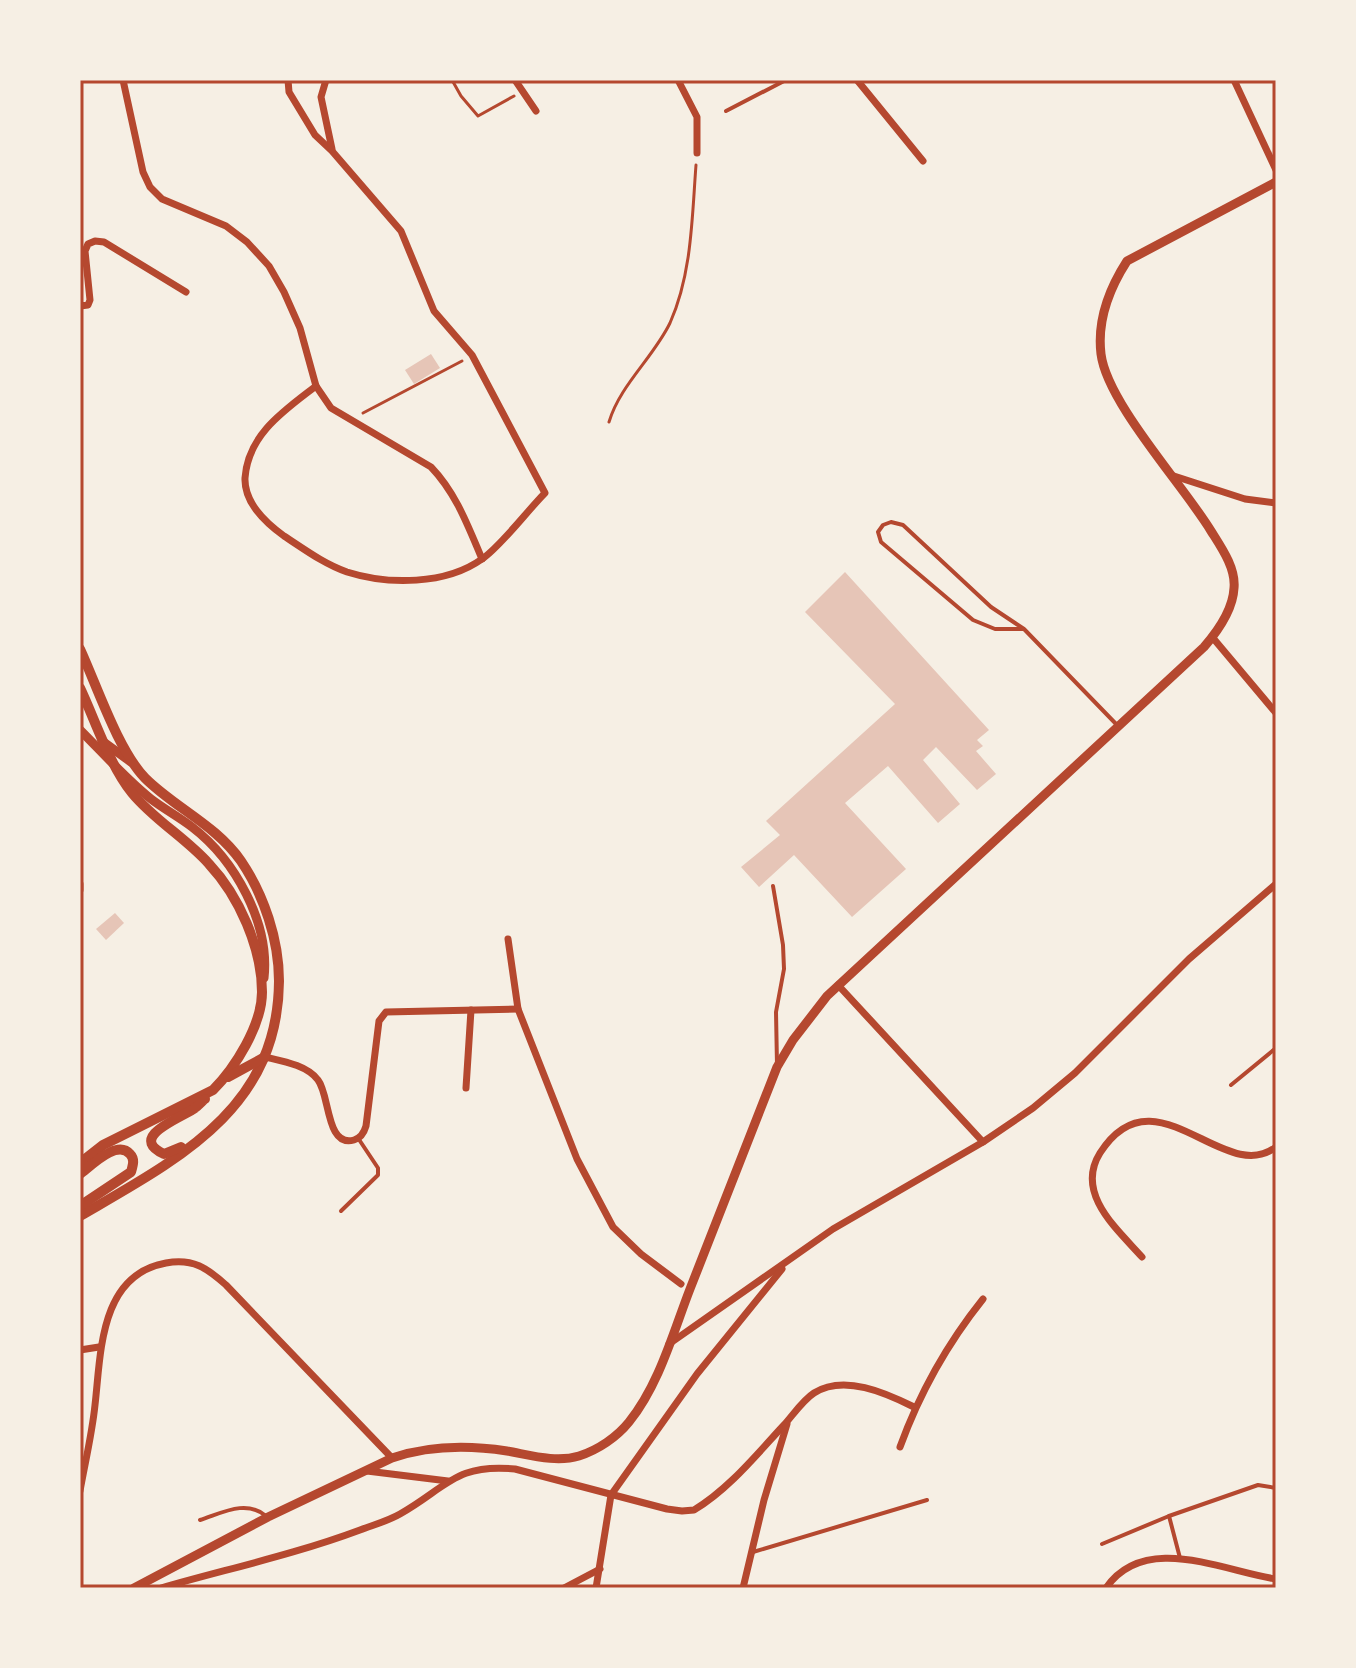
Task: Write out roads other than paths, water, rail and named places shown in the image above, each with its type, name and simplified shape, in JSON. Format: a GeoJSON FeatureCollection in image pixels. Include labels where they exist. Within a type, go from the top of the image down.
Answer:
{"type":"FeatureCollection","features":[{"type":"Feature","properties":{"kind":"main road"},"geometry":{"type":"LineString","coordinates":[[80,649],[131,762],[165,796],[202,821],[241,861],[258,892],[279,959],[278,1013],[265,1057],[256,1077],[226,1117],[177,1157],[80,1216]]}},
{"type":"Feature","properties":{"kind":"main road"},"geometry":{"type":"LineString","coordinates":[[80,688],[132,793],[210,864],[237,902],[248,928],[258,963],[262,993],[245,1047],[225,1079]]}},
{"type":"Feature","properties":{"kind":"main road"},"geometry":{"type":"LineString","coordinates":[[226,1117],[173,1152],[164,1154],[156,1150],[152,1143],[153,1134],[159,1128],[195,1108],[225,1079],[265,1057]]}},
{"type":"Feature","properties":{"kind":"main road"},"geometry":{"type":"LineString","coordinates":[[80,1163],[103,1145],[213,1090]]}},
{"type":"Feature","properties":{"kind":"main road"},"geometry":{"type":"LineString","coordinates":[[80,1174],[115,1149],[124,1149],[134,1163],[131,1172],[80,1206]]}},
{"type":"Feature","properties":{"kind":"street"},"geometry":{"type":"LineString","coordinates":[[123,80],[143,172],[150,187],[162,199],[226,226],[247,242],[269,266],[300,328],[316,386],[331,408],[431,467],[457,500],[482,559]]}},
{"type":"Feature","properties":{"kind":"street"},"geometry":{"type":"LineString","coordinates":[[288,80],[289,92],[315,135],[401,231],[434,311],[472,355],[545,493],[482,559],[451,574],[434,578],[371,578],[346,572],[322,561],[255,512],[245,480],[253,451],[272,420],[316,386]]}},
{"type":"Feature","properties":{"kind":"street"},"geometry":{"type":"LineString","coordinates":[[326,80],[321,97],[332,151]]}},
{"type":"Feature","properties":{"kind":"street"},"geometry":{"type":"LineString","coordinates":[[515,80],[536,111]]}},
{"type":"Feature","properties":{"kind":"street"},"geometry":{"type":"LineString","coordinates":[[678,80],[697,117],[697,153]]}},
{"type":"Feature","properties":{"kind":"street"},"geometry":{"type":"LineString","coordinates":[[857,80],[923,161]]}},
{"type":"Feature","properties":{"kind":"street"},"geometry":{"type":"LineString","coordinates":[[1234,80],[1276,170]]}},
{"type":"Feature","properties":{"kind":"street"},"geometry":{"type":"LineString","coordinates":[[134,1588],[268,1517],[392,1458],[422,1450],[453,1447],[545,1458],[579,1456],[611,1440],[629,1422],[647,1394],[669,1344],[777,1067],[793,1040],[838,985],[1213,638],[1222,624],[1234,589],[1232,572],[1221,547],[1119,398],[1101,358],[1100,334],[1114,281],[1127,261],[1276,182]]}},
{"type":"Feature","properties":{"kind":"street"},"geometry":{"type":"LineString","coordinates":[[80,306],[88,305],[90,300],[85,251],[88,244],[95,241],[104,242],[186,292]]}},
{"type":"Feature","properties":{"kind":"street"},"geometry":{"type":"LineString","coordinates":[[1174,476],[1245,499],[1276,503]]}},
{"type":"Feature","properties":{"kind":"street"},"geometry":{"type":"LineString","coordinates":[[1213,638],[1276,713]]}},
{"type":"Feature","properties":{"kind":"street"},"geometry":{"type":"LineString","coordinates":[[80,727],[131,762]]}},
{"type":"Feature","properties":{"kind":"street"},"geometry":{"type":"LineString","coordinates":[[80,727],[150,798],[193,827],[232,868],[257,924],[265,962],[262,993]]}},
{"type":"Feature","properties":{"kind":"street"},"geometry":{"type":"LineString","coordinates":[[669,1344],[874,1204],[983,1142],[1033,1108],[1075,1073],[1189,959],[1276,884]]}},
{"type":"Feature","properties":{"kind":"street"},"geometry":{"type":"LineString","coordinates":[[508,939],[518,1009],[577,1159],[613,1227],[641,1254],[681,1284]]}},
{"type":"Feature","properties":{"kind":"street"},"geometry":{"type":"LineString","coordinates":[[838,985],[983,1142]]}},
{"type":"Feature","properties":{"kind":"street"},"geometry":{"type":"LineString","coordinates":[[265,1057],[313,1074],[322,1086],[332,1129],[345,1140],[358,1138],[366,1126],[379,1021],[386,1012],[518,1009]]}},
{"type":"Feature","properties":{"kind":"street"},"geometry":{"type":"LineString","coordinates":[[466,1088],[471,1010]]}},
{"type":"Feature","properties":{"kind":"street"},"geometry":{"type":"LineString","coordinates":[[1142,1257],[1111,1223],[1095,1199],[1091,1179],[1094,1163],[1117,1132],[1133,1123],[1151,1120],[1235,1153],[1255,1157],[1276,1147]]}},
{"type":"Feature","properties":{"kind":"street"},"geometry":{"type":"LineString","coordinates":[[596,1588],[611,1495],[697,1374],[791,1258]]}},
{"type":"Feature","properties":{"kind":"street"},"geometry":{"type":"LineString","coordinates":[[80,1491],[95,1404],[99,1347],[110,1309],[127,1285],[151,1266],[182,1260],[205,1266],[392,1458]]}},
{"type":"Feature","properties":{"kind":"street"},"geometry":{"type":"LineString","coordinates":[[900,1447],[914,1407],[956,1333],[983,1299]]}},
{"type":"Feature","properties":{"kind":"street"},"geometry":{"type":"LineString","coordinates":[[80,1350],[99,1347]]}},
{"type":"Feature","properties":{"kind":"street"},"geometry":{"type":"LineString","coordinates":[[161,1588],[359,1531],[399,1514],[469,1470],[491,1466],[682,1511],[694,1510],[753,1459],[814,1393],[853,1385],[914,1407]]}},
{"type":"Feature","properties":{"kind":"street"},"geometry":{"type":"LineString","coordinates":[[743,1588],[788,1420]]}},
{"type":"Feature","properties":{"kind":"street"},"geometry":{"type":"LineString","coordinates":[[367,1471],[448,1481]]}},
{"type":"Feature","properties":{"kind":"street"},"geometry":{"type":"LineString","coordinates":[[1106,1588],[1123,1570],[1160,1558],[1180,1558],[1276,1579]]}},
{"type":"Feature","properties":{"kind":"street"},"geometry":{"type":"LineString","coordinates":[[564,1588],[600,1569]]}},
{"type":"Feature","properties":{"kind":"lane"},"geometry":{"type":"LineString","coordinates":[[726,111],[786,80]]}},
{"type":"Feature","properties":{"kind":"lane"},"geometry":{"type":"LineString","coordinates":[[1024,629],[995,629],[973,620],[881,542],[878,532],[883,525],[891,522],[903,525],[991,607],[1024,629],[1118,726]]}},
{"type":"Feature","properties":{"kind":"lane"},"geometry":{"type":"LineString","coordinates":[[773,886],[784,957],[776,1012],[777,1067]]}},
{"type":"Feature","properties":{"kind":"lane"},"geometry":{"type":"LineString","coordinates":[[1231,1085],[1276,1048]]}},
{"type":"Feature","properties":{"kind":"lane"},"geometry":{"type":"LineString","coordinates":[[341,1211],[378,1175],[378,1168],[358,1138]]}},
{"type":"Feature","properties":{"kind":"lane"},"geometry":{"type":"LineString","coordinates":[[1102,1544],[1169,1516],[1258,1485],[1276,1488]]}},
{"type":"Feature","properties":{"kind":"lane"},"geometry":{"type":"LineString","coordinates":[[751,1553],[927,1500]]}},
{"type":"Feature","properties":{"kind":"lane"},"geometry":{"type":"LineString","coordinates":[[200,1520],[249,1506],[268,1517]]}},
{"type":"Feature","properties":{"kind":"lane"},"geometry":{"type":"LineString","coordinates":[[1169,1516],[1180,1558]]}}]}
